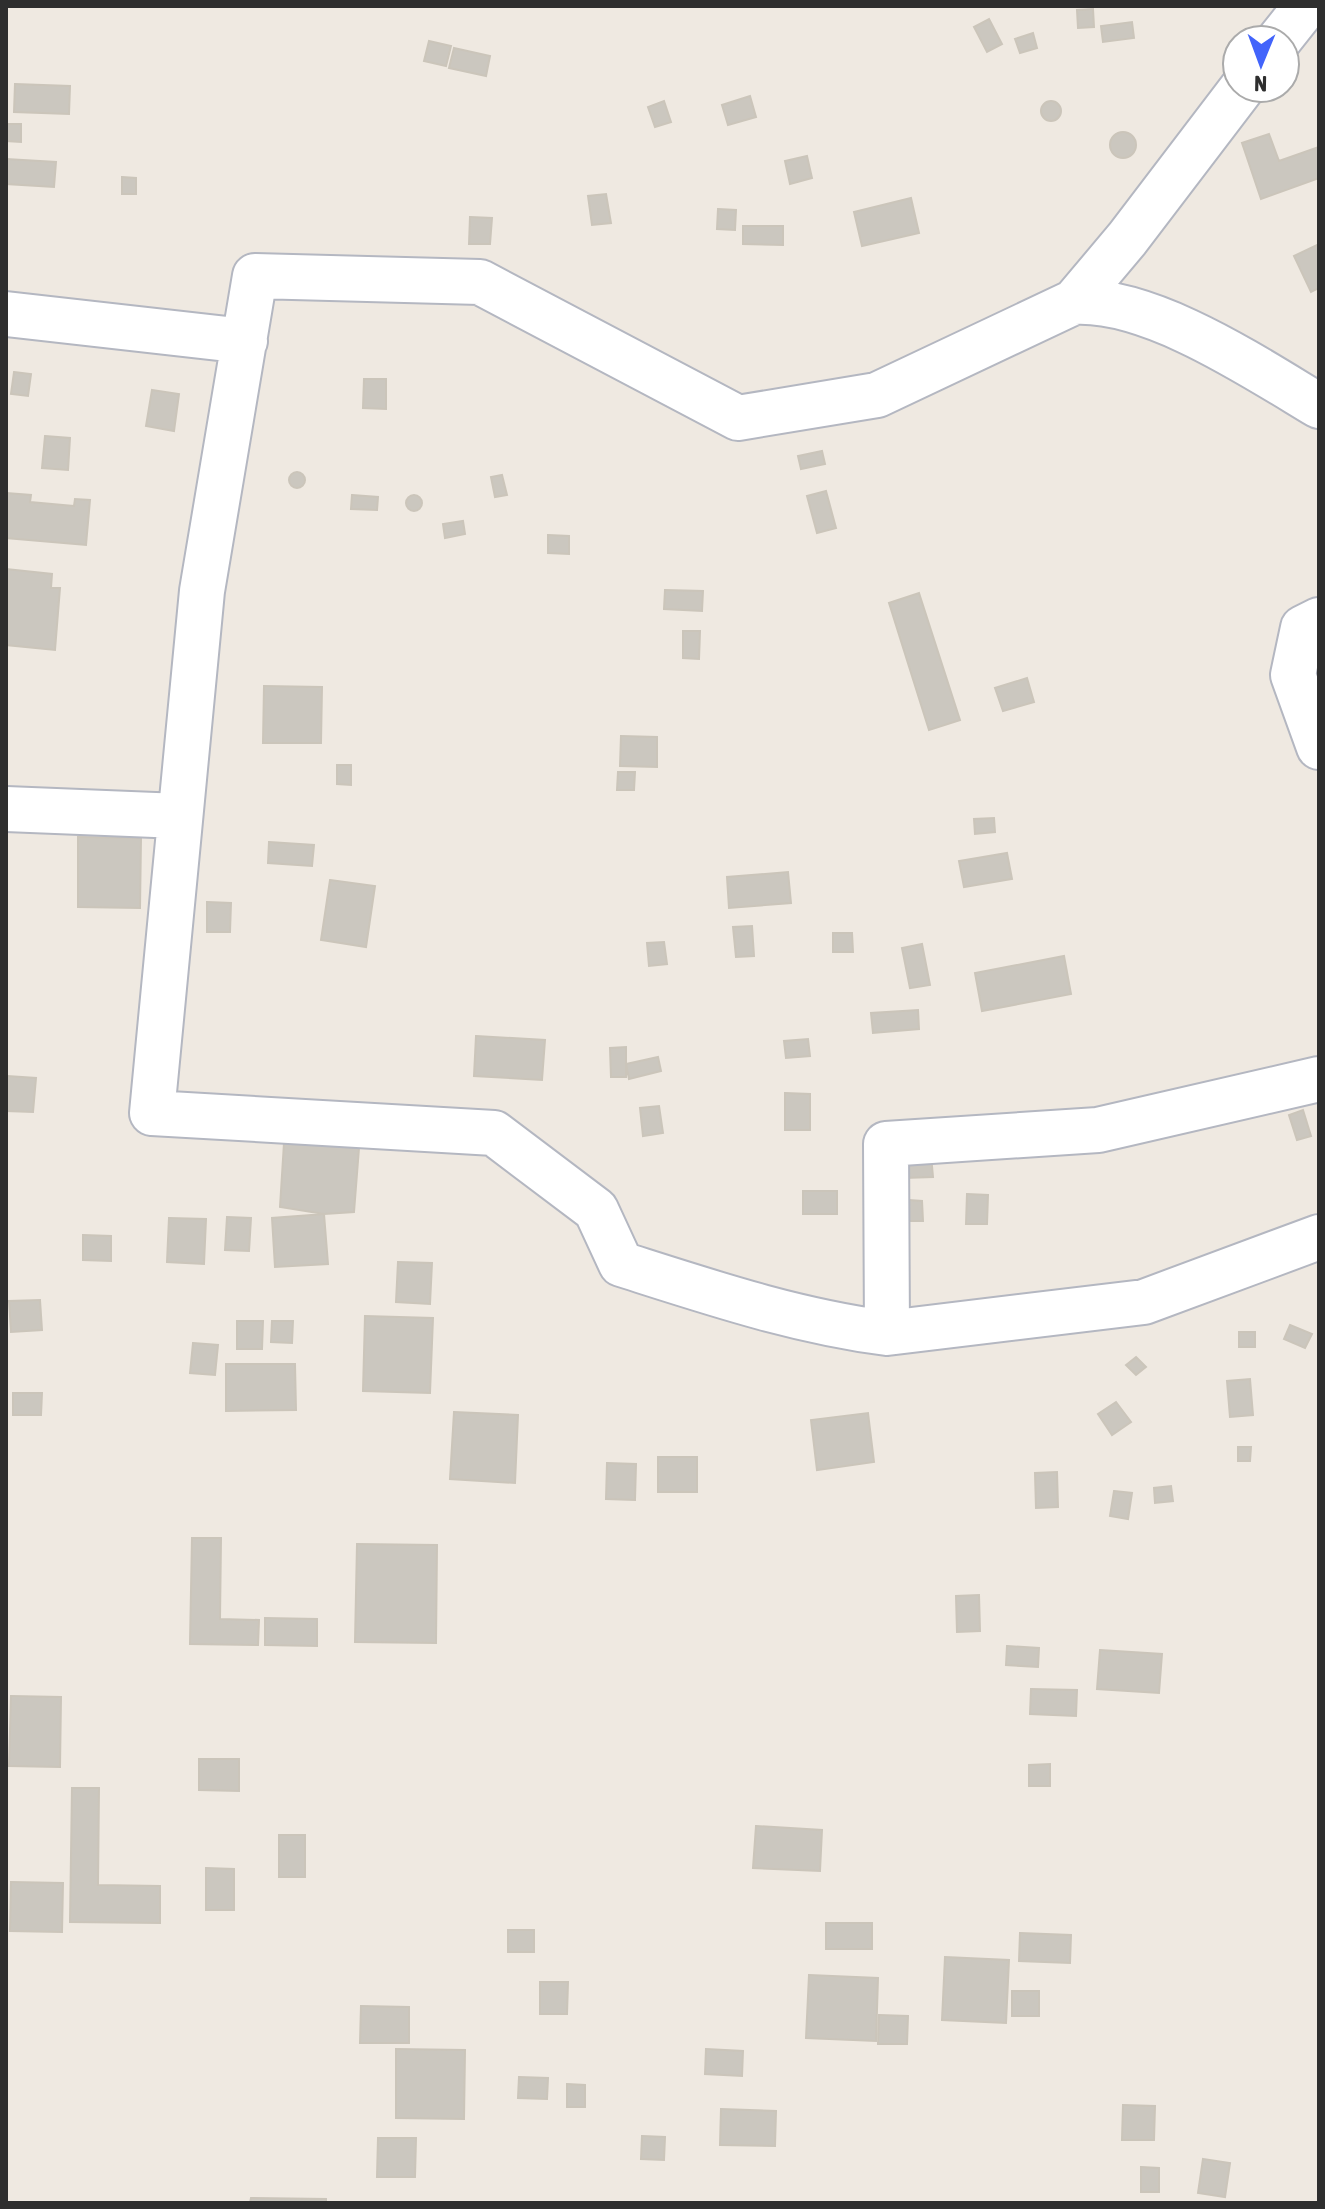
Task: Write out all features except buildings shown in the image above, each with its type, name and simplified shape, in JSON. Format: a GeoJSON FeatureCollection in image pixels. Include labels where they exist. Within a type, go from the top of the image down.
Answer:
{"type":"FeatureCollection","features":[{"type":"Feature","properties":{"kind":"street"},"geometry":{"type":"LineString","coordinates":[[1292,24],[1306,6]]}},
{"type":"Feature","properties":{"kind":"street"},"geometry":{"type":"LineString","coordinates":[[1074,302],[1127,239],[1230,104]]}},
{"type":"Feature","properties":{"kind":"street"},"geometry":{"type":"LineString","coordinates":[[1319,406],[1178,325],[1094,301],[1074,302],[877,395],[738,418],[480,282],[255,276],[202,591],[152,1113],[494,1133],[596,1210],[621,1264],[764,1309],[887,1333],[1144,1302],[1319,1237]]}},
{"type":"Feature","properties":{"kind":"street"},"geometry":{"type":"LineString","coordinates":[[6,314],[245,341]]}},
{"type":"Feature","properties":{"kind":"street"},"geometry":{"type":"LineString","coordinates":[[1319,620],[1303,628],[1293,675],[1319,747]]}},
{"type":"Feature","properties":{"kind":"street"},"geometry":{"type":"LineString","coordinates":[[6,809],[180,816]]}},
{"type":"Feature","properties":{"kind":"street"},"geometry":{"type":"LineString","coordinates":[[887,1333],[886,1144],[1098,1130],[1319,1079]]}}]}
